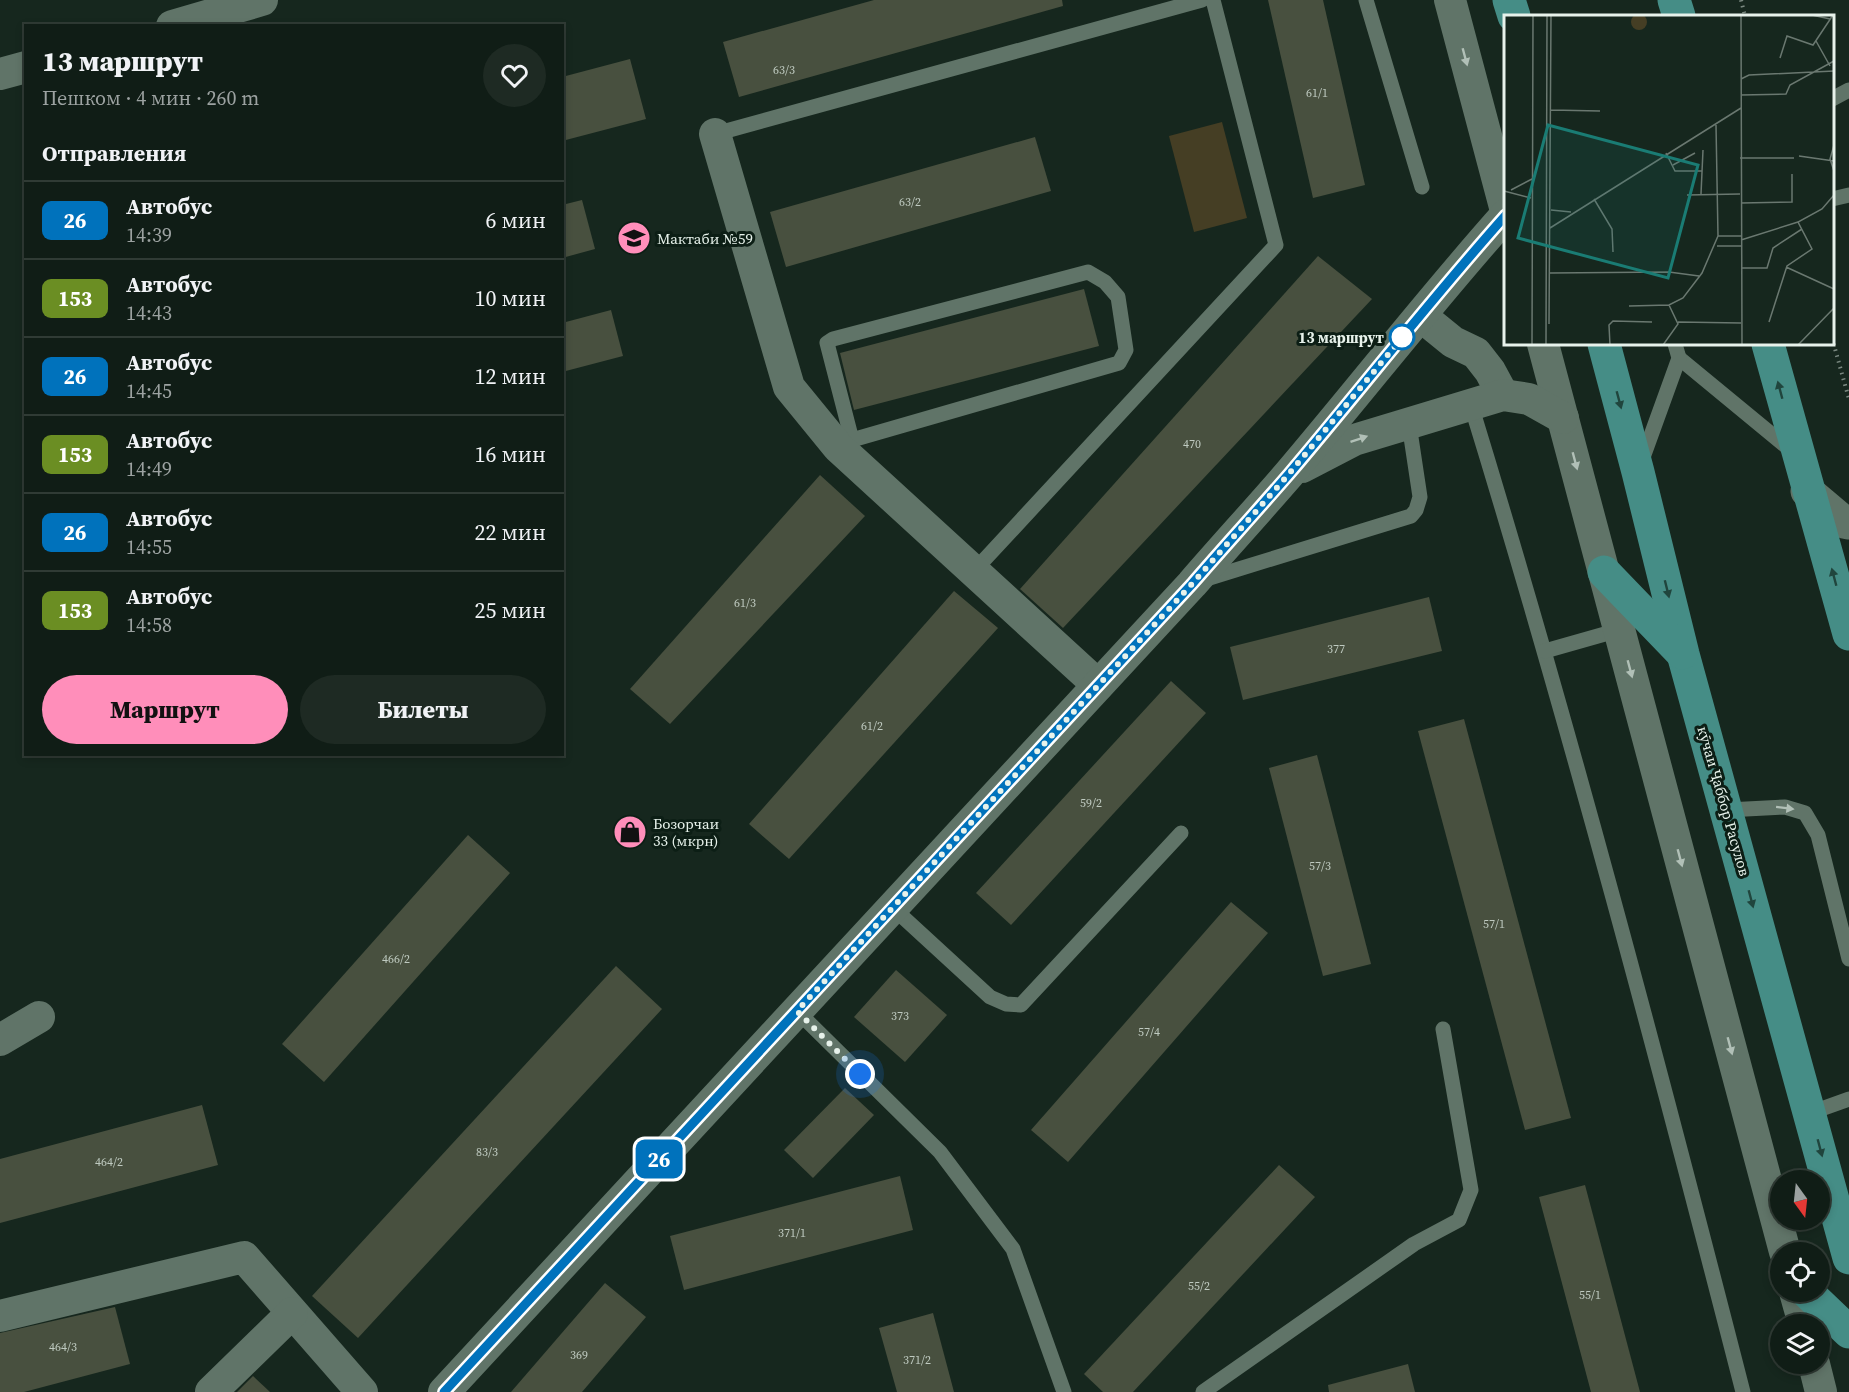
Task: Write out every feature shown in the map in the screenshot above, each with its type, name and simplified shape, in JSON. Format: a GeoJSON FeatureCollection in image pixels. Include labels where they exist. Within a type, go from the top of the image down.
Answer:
{"type":"FeatureCollection","features":[{"type":"Feature","properties":{"kind":"main road"},"geometry":{"type":"LineString","coordinates":[[1509,0],[1514,15]]}},
{"type":"Feature","properties":{"kind":"main road","name":"кӯчаи Ҷаббор Расулов"},"geometry":{"type":"LineString","coordinates":[[1604,345],[1683,654],[1849,1258]]}},
{"type":"Feature","properties":{"kind":"main road"},"geometry":{"type":"LineString","coordinates":[[1768,345],[1849,634]]}},
{"type":"Feature","properties":{"kind":"main road"},"geometry":{"type":"LineString","coordinates":[[1808,491],[1844,522],[1849,523]]}},
{"type":"Feature","properties":{"kind":"main road"},"geometry":{"type":"LineString","coordinates":[[1604,572],[1683,654]]}},
{"type":"Feature","properties":{"kind":"main road"},"geometry":{"type":"LineString","coordinates":[[1818,1302],[1849,1332]]}},
{"type":"Feature","properties":{"kind":"street"},"geometry":{"type":"LineString","coordinates":[[179,24],[262,0]]}},
{"type":"Feature","properties":{"kind":"street"},"geometry":{"type":"LineString","coordinates":[[1450,0],[1504,205]]}},
{"type":"Feature","properties":{"kind":"street"},"geometry":{"type":"LineString","coordinates":[[0,74],[24,68]]}},
{"type":"Feature","properties":{"kind":"street"},"geometry":{"type":"LineString","coordinates":[[715,134],[789,387],[973,572],[1098,686]]}},
{"type":"Feature","properties":{"kind":"street"},"geometry":{"type":"LineString","coordinates":[[444,1392],[1192,584],[1288,475],[1421,316],[1449,278],[1504,215]]}},
{"type":"Feature","properties":{"kind":"street"},"geometry":{"type":"LineString","coordinates":[[1421,316],[1453,342],[1476,353],[1490,371],[1503,395]]}},
{"type":"Feature","properties":{"kind":"street"},"geometry":{"type":"LineString","coordinates":[[1543,345],[1782,1242]]}},
{"type":"Feature","properties":{"kind":"street"},"geometry":{"type":"LineString","coordinates":[[1288,475],[1354,440],[1503,395],[1529,399],[1563,418]]}},
{"type":"Feature","properties":{"kind":"street"},"geometry":{"type":"LineString","coordinates":[[0,1040],[39,1017]]}},
{"type":"Feature","properties":{"kind":"street"},"geometry":{"type":"LineString","coordinates":[[0,1316],[244,1257],[362,1392]]}},
{"type":"Feature","properties":{"kind":"street"},"geometry":{"type":"LineString","coordinates":[[211,1392],[292,1312]]}},
{"type":"Feature","properties":{"kind":"street"},"geometry":{"type":"LineString","coordinates":[[1816,1374],[1821,1392]]}},
{"type":"Feature","properties":{"kind":"lane"},"geometry":{"type":"LineString","coordinates":[[715,134],[1202,0]]}},
{"type":"Feature","properties":{"kind":"lane"},"geometry":{"type":"LineString","coordinates":[[973,572],[1276,244],[1213,0]]}},
{"type":"Feature","properties":{"kind":"lane"},"geometry":{"type":"LineString","coordinates":[[1366,0],[1422,187]]}},
{"type":"Feature","properties":{"kind":"lane"},"geometry":{"type":"LineString","coordinates":[[1834,98],[1849,90]]}},
{"type":"Feature","properties":{"kind":"lane"},"geometry":{"type":"LineString","coordinates":[[1834,199],[1849,195]]}},
{"type":"Feature","properties":{"kind":"lane"},"geometry":{"type":"LineString","coordinates":[[1088,272],[1104,282],[1118,297],[1126,350],[1119,363],[845,443],[827,343],[833,339],[1088,272]]}},
{"type":"Feature","properties":{"kind":"lane"},"geometry":{"type":"LineString","coordinates":[[1638,472],[1677,351],[1798,456]]}},
{"type":"Feature","properties":{"kind":"lane"},"geometry":{"type":"LineString","coordinates":[[1471,405],[1545,651],[1677,1136],[1743,1392]]}},
{"type":"Feature","properties":{"kind":"lane"},"geometry":{"type":"LineString","coordinates":[[1192,584],[1411,516],[1416,510],[1420,497],[1409,424]]}},
{"type":"Feature","properties":{"kind":"lane"},"geometry":{"type":"LineString","coordinates":[[1545,651],[1619,630]]}},
{"type":"Feature","properties":{"kind":"lane"},"geometry":{"type":"LineString","coordinates":[[1727,810],[1785,807],[1805,813],[1818,835],[1849,959]]}},
{"type":"Feature","properties":{"kind":"lane"},"geometry":{"type":"LineString","coordinates":[[892,908],[990,998],[1006,1004],[1020,1005],[1181,833]]}},
{"type":"Feature","properties":{"kind":"lane"},"geometry":{"type":"LineString","coordinates":[[797,1011],[940,1152],[1013,1249],[1064,1392]]}},
{"type":"Feature","properties":{"kind":"lane"},"geometry":{"type":"LineString","coordinates":[[1203,1392],[1414,1244],[1459,1220],[1471,1190],[1443,1029]]}},
{"type":"Feature","properties":{"kind":"lane"},"geometry":{"type":"LineString","coordinates":[[1810,1113],[1849,1099]]}},
{"type":"Feature","properties":{"kind":"path"},"geometry":{"type":"LineString","coordinates":[[1741,0],[1745,15]]}},
{"type":"Feature","properties":{"kind":"path"},"geometry":{"type":"LineString","coordinates":[[1834,342],[1849,399]]}},
{"type":"Feature","properties":{"kind":"shaded area"},"geometry":{"type":"Polygon","coordinates":[[[1222,122],[1247,218],[1194,232],[1169,136],[1222,122]]]}},
{"type":"Feature","properties":{"kind":"building"},"geometry":{"type":"Polygon","coordinates":[[[874,0],[1062,0],[1063,6],[739,97],[723,42],[874,0]]]}},
{"type":"Feature","properties":{"kind":"building"},"geometry":{"type":"Polygon","coordinates":[[[1268,0],[1323,0],[1365,185],[1313,198],[1268,0]]]}},
{"type":"Feature","properties":{"kind":"building"},"geometry":{"type":"Polygon","coordinates":[[[630,59],[646,119],[564,140],[564,76],[630,59]]]}},
{"type":"Feature","properties":{"kind":"building"},"geometry":{"type":"Polygon","coordinates":[[[1035,137],[1051,191],[786,267],[770,212],[1035,137]]]}},
{"type":"Feature","properties":{"kind":"building"},"geometry":{"type":"Polygon","coordinates":[[[582,200],[595,249],[564,257],[564,204],[582,200]]]}},
{"type":"Feature","properties":{"kind":"building"},"geometry":{"type":"Polygon","coordinates":[[[1318,256],[1372,299],[1063,628],[1020,589],[1318,256]]]}},
{"type":"Feature","properties":{"kind":"building"},"geometry":{"type":"Polygon","coordinates":[[[1084,289],[1099,346],[854,410],[840,353],[1084,289]]]}},
{"type":"Feature","properties":{"kind":"building"},"geometry":{"type":"Polygon","coordinates":[[[611,310],[623,356],[564,371],[564,322],[611,310]]]}},
{"type":"Feature","properties":{"kind":"building"},"geometry":{"type":"Polygon","coordinates":[[[820,475],[865,516],[670,724],[630,689],[820,475]]]}},
{"type":"Feature","properties":{"kind":"building"},"geometry":{"type":"Polygon","coordinates":[[[954,591],[998,628],[789,859],[749,824],[954,591]]]}},
{"type":"Feature","properties":{"kind":"building"},"geometry":{"type":"Polygon","coordinates":[[[1429,597],[1442,651],[1243,700],[1230,647],[1429,597]]]}},
{"type":"Feature","properties":{"kind":"building"},"geometry":{"type":"Polygon","coordinates":[[[1171,681],[1206,713],[1011,925],[976,893],[1171,681]]]}},
{"type":"Feature","properties":{"kind":"building"},"geometry":{"type":"Polygon","coordinates":[[[1464,719],[1571,1118],[1525,1130],[1418,731],[1464,719]]]}},
{"type":"Feature","properties":{"kind":"building"},"geometry":{"type":"Polygon","coordinates":[[[1317,755],[1371,964],[1323,976],[1269,768],[1317,755]]]}},
{"type":"Feature","properties":{"kind":"building"},"geometry":{"type":"Polygon","coordinates":[[[468,835],[510,873],[324,1082],[282,1044],[468,835]]]}},
{"type":"Feature","properties":{"kind":"building"},"geometry":{"type":"Polygon","coordinates":[[[1231,902],[1268,933],[1068,1162],[1031,1130],[1231,902]]]}},
{"type":"Feature","properties":{"kind":"building"},"geometry":{"type":"Polygon","coordinates":[[[616,966],[662,1009],[358,1338],[312,1296],[616,966]]]}},
{"type":"Feature","properties":{"kind":"building"},"geometry":{"type":"Polygon","coordinates":[[[896,970],[947,1015],[905,1062],[854,1017],[896,970]]]}},
{"type":"Feature","properties":{"kind":"building"},"geometry":{"type":"Polygon","coordinates":[[[845,1088],[874,1115],[813,1178],[784,1150],[845,1088]]]}},
{"type":"Feature","properties":{"kind":"building"},"geometry":{"type":"Polygon","coordinates":[[[202,1105],[218,1165],[0,1223],[0,1159],[202,1105]]]}},
{"type":"Feature","properties":{"kind":"building"},"geometry":{"type":"Polygon","coordinates":[[[1279,1165],[1315,1197],[1133,1392],[1103,1392],[1084,1374],[1279,1165]]]}},
{"type":"Feature","properties":{"kind":"building"},"geometry":{"type":"Polygon","coordinates":[[[900,1176],[913,1230],[684,1290],[670,1236],[900,1176]]]}},
{"type":"Feature","properties":{"kind":"building"},"geometry":{"type":"Polygon","coordinates":[[[1585,1185],[1640,1392],[1591,1392],[1539,1197],[1585,1185]]]}},
{"type":"Feature","properties":{"kind":"building"},"geometry":{"type":"Polygon","coordinates":[[[605,1283],[646,1317],[582,1392],[511,1392],[605,1283]]]}},
{"type":"Feature","properties":{"kind":"building"},"geometry":{"type":"Polygon","coordinates":[[[115,1307],[130,1364],[24,1392],[0,1392],[0,1333],[115,1307]]]}},
{"type":"Feature","properties":{"kind":"building"},"geometry":{"type":"Polygon","coordinates":[[[933,1313],[954,1392],[897,1392],[879,1328],[933,1313]]]}},
{"type":"Feature","properties":{"kind":"building"},"geometry":{"type":"Polygon","coordinates":[[[1408,1364],[1415,1392],[1329,1392],[1328,1385],[1408,1364]]]}},
{"type":"Feature","properties":{"kind":"building"},"geometry":{"type":"Polygon","coordinates":[[[253,1376],[270,1392],[237,1392],[253,1376]]]}},
{"type":"Feature","properties":{"kind":"bus line","name":"26"},"geometry":{"type":"LineString","coordinates":[[444,1392],[1192,584],[1288,475],[1421,316],[1449,278],[1504,217]]}},
{"type":"Feature","properties":{"kind":"place","name":"Мактаби №59"},"geometry":{"type":"Point","coordinates":[634,238]}},
{"type":"Feature","properties":{"kind":"place","name":"13 маршрут"},"geometry":{"type":"Point","coordinates":[1402,337]}},
{"type":"Feature","properties":{"kind":"place","name":"Бозорчаи 33 (мкрн)"},"geometry":{"type":"Point","coordinates":[630,832]}},
{"type":"Feature","properties":{"kind":"route"},"geometry":{"type":"LineString","coordinates":[[860,1074],[797,1011],[1192,584],[1288,475],[1406,333],[1402,337]]}}]}
